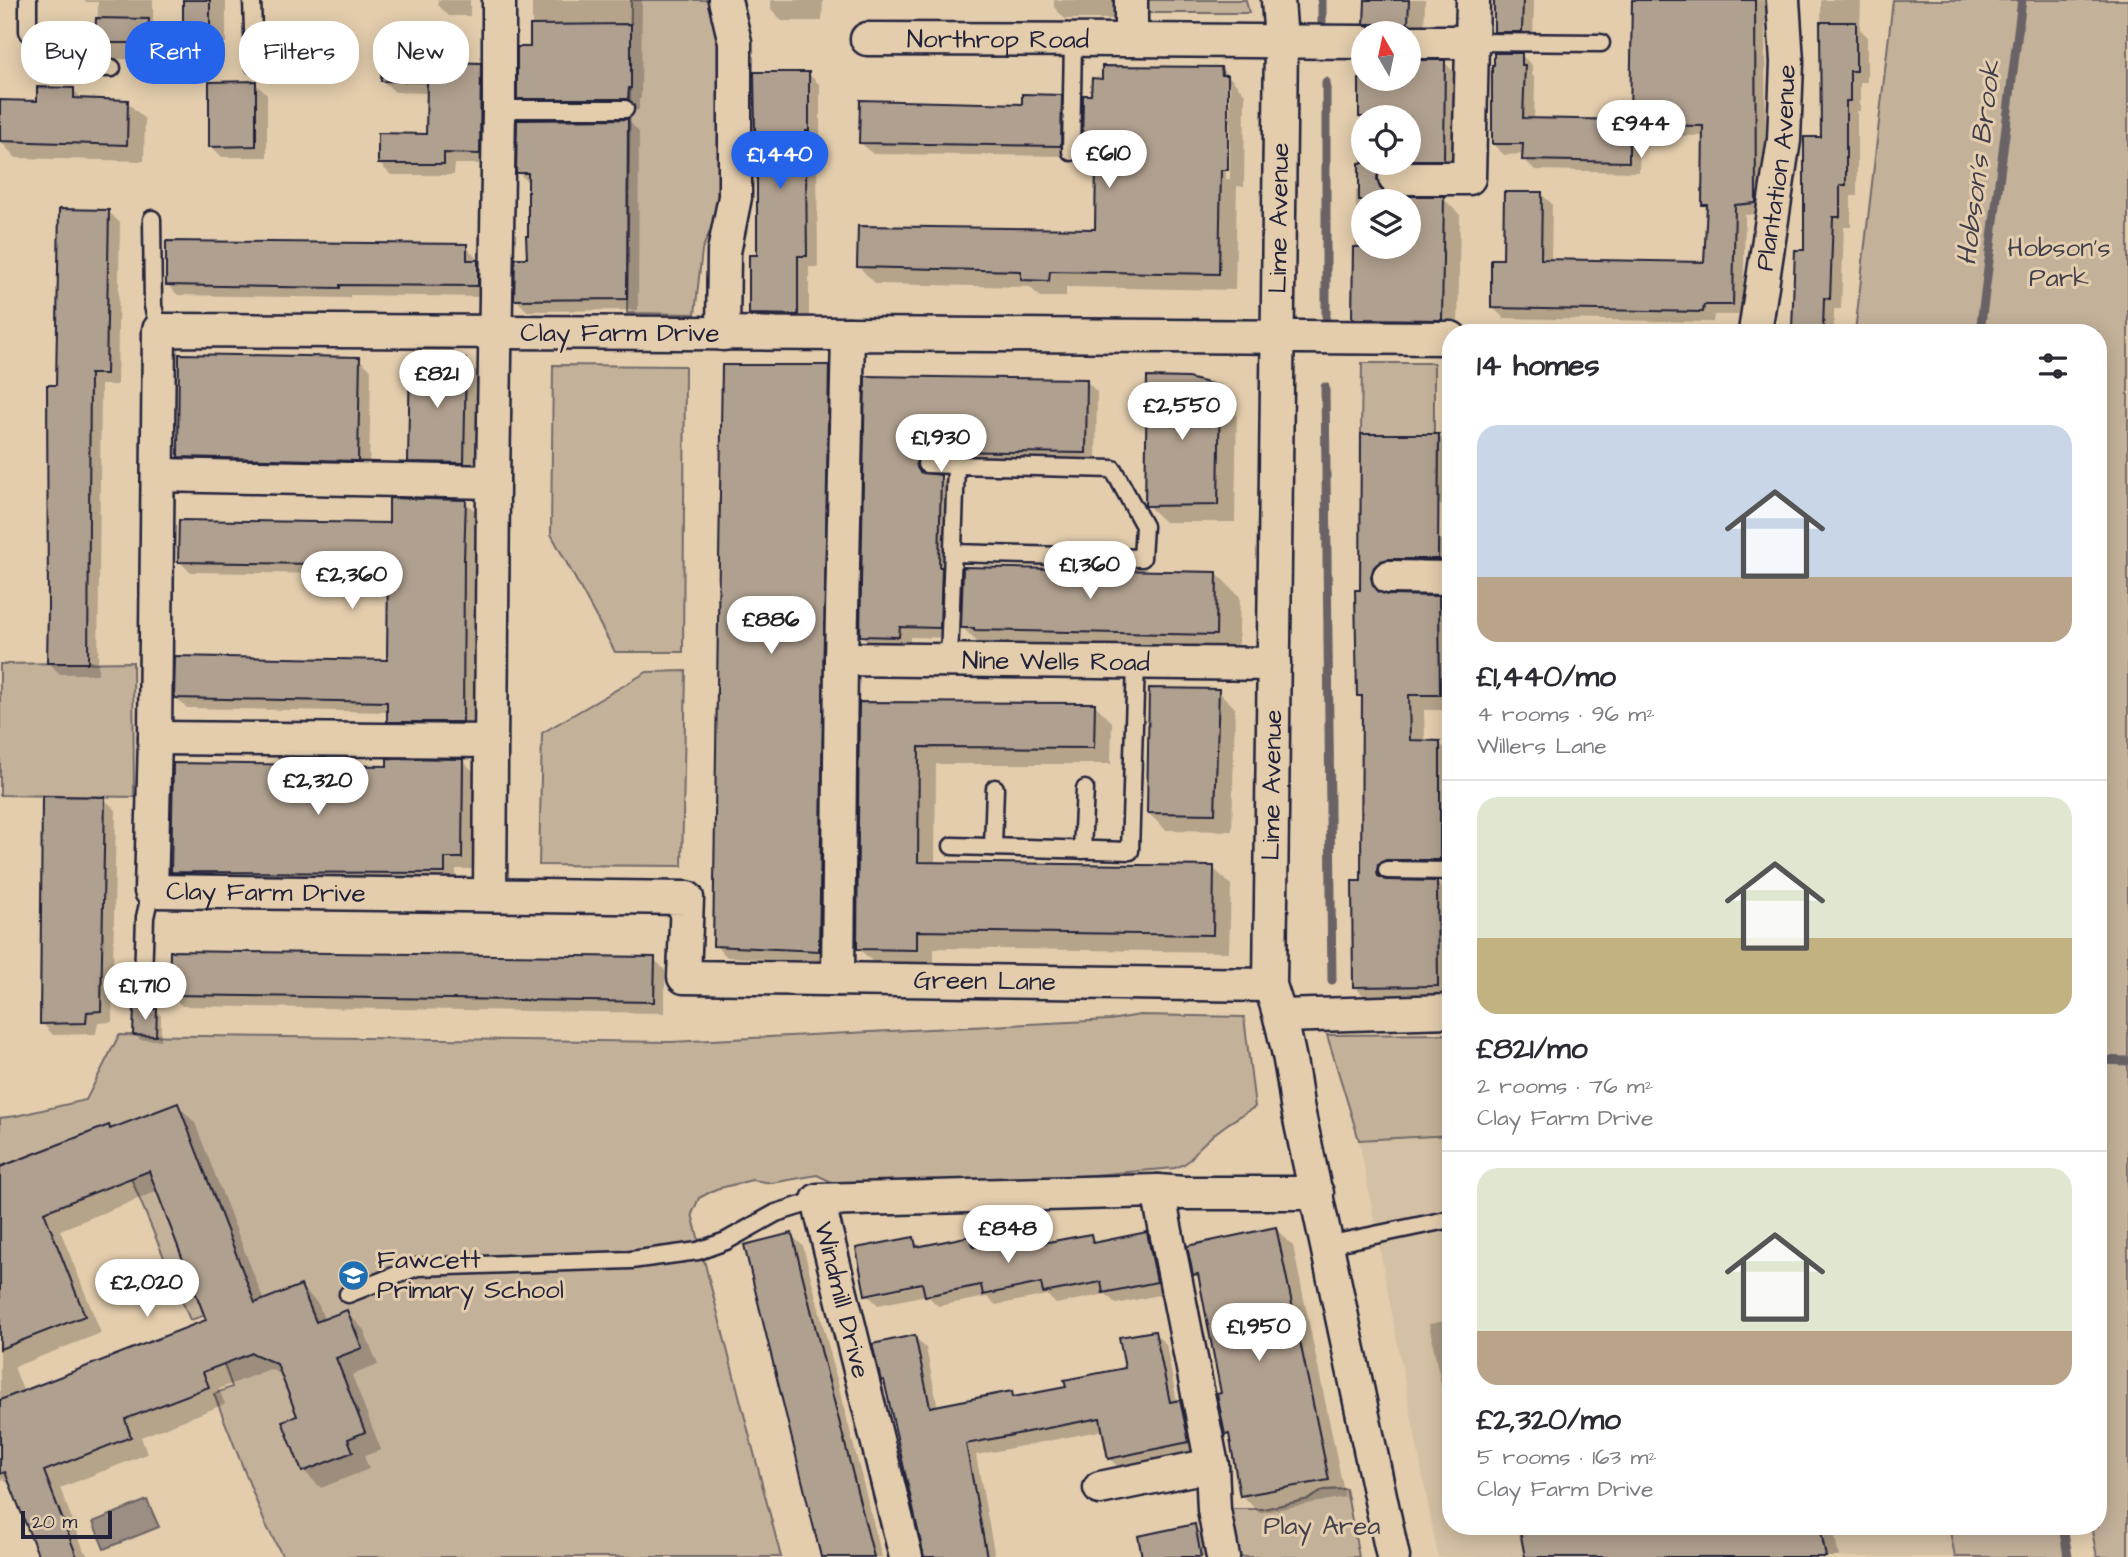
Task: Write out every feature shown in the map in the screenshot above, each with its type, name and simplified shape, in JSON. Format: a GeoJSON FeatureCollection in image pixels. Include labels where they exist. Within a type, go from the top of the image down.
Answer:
{"type":"FeatureCollection","features":[{"type":"Feature","properties":{"kind":"street"},"geometry":{"type":"LineString","coordinates":[[491,895],[499,0]]}},
{"type":"Feature","properties":{"kind":"street"},"geometry":{"type":"LineString","coordinates":[[723,334],[723,252],[735,197],[735,42],[725,0]]}},
{"type":"Feature","properties":{"kind":"street"},"geometry":{"type":"LineString","coordinates":[[1131,0],[1131,40]]}},
{"type":"Feature","properties":{"kind":"street","name":"Lime Avenue"},"geometry":{"type":"LineString","coordinates":[[1278,0],[1281,41],[1269,985],[1281,1016],[1291,1059],[1297,1105],[1393,1557]]}},
{"type":"Feature","properties":{"kind":"street"},"geometry":{"type":"LineString","coordinates":[[1395,178],[1469,178],[1473,0]]}},
{"type":"Feature","properties":{"kind":"street","name":"Plantation Avenue"},"geometry":{"type":"LineString","coordinates":[[1756,324],[1784,140],[1787,62],[1783,0]]}},
{"type":"Feature","properties":{"kind":"street","name":"Northrop Road"},"geometry":{"type":"LineString","coordinates":[[867,39],[1351,42]]}},
{"type":"Feature","properties":{"kind":"street"},"geometry":{"type":"LineString","coordinates":[[1421,42],[1472,42]]}},
{"type":"Feature","properties":{"kind":"street","name":"Clay Farm Drive"},"geometry":{"type":"LineString","coordinates":[[702,977],[684,977],[687,898],[151,891],[159,330],[1278,337]]}},
{"type":"Feature","properties":{"kind":"street"},"geometry":{"type":"LineString","coordinates":[[838,979],[848,334]]}},
{"type":"Feature","properties":{"kind":"street"},"geometry":{"type":"LineString","coordinates":[[1278,337],[1442,338]]}},
{"type":"Feature","properties":{"kind":"street"},"geometry":{"type":"LineString","coordinates":[[158,475],[493,482]]}},
{"type":"Feature","properties":{"kind":"street"},"geometry":{"type":"LineString","coordinates":[[1390,577],[1442,578]]}},
{"type":"Feature","properties":{"kind":"street","name":"Nine Wells Road"},"geometry":{"type":"LineString","coordinates":[[841,659],[1274,664]]}},
{"type":"Feature","properties":{"kind":"street"},"geometry":{"type":"LineString","coordinates":[[155,738],[491,741]]}},
{"type":"Feature","properties":{"kind":"street","name":"Green Lane"},"geometry":{"type":"LineString","coordinates":[[702,977],[1269,985]]}},
{"type":"Feature","properties":{"kind":"street"},"geometry":{"type":"LineString","coordinates":[[1281,1016],[1442,1010]]}},
{"type":"Feature","properties":{"kind":"street"},"geometry":{"type":"LineString","coordinates":[[1158,1191],[1212,1465],[1214,1510],[1223,1557]]}},
{"type":"Feature","properties":{"kind":"street","name":"Windmill Drive"},"geometry":{"type":"LineString","coordinates":[[906,1557],[818,1200],[1158,1191],[1317,1193]]}},
{"type":"Feature","properties":{"kind":"street"},"geometry":{"type":"LineString","coordinates":[[1100,1488],[1212,1465]]}},
{"type":"Feature","properties":{"kind":"lane"},"geometry":{"type":"LineString","coordinates":[[28,0],[28,31],[41,56],[67,67],[112,68]]}},
{"type":"Feature","properties":{"kind":"lane"},"geometry":{"type":"LineString","coordinates":[[252,0],[253,21]]}},
{"type":"Feature","properties":{"kind":"lane"},"geometry":{"type":"LineString","coordinates":[[1070,152],[1073,40]]}},
{"type":"Feature","properties":{"kind":"lane"},"geometry":{"type":"LineString","coordinates":[[1472,42],[1601,43]]}},
{"type":"Feature","properties":{"kind":"lane"},"geometry":{"type":"LineString","coordinates":[[499,109],[625,109]]}},
{"type":"Feature","properties":{"kind":"lane"},"geometry":{"type":"LineString","coordinates":[[152,219],[153,306],[159,330]]}},
{"type":"Feature","properties":{"kind":"lane"},"geometry":{"type":"LineString","coordinates":[[926,464],[1113,469],[1144,526],[1142,558],[953,552]]}},
{"type":"Feature","properties":{"kind":"lane"},"geometry":{"type":"LineString","coordinates":[[949,660],[956,465]]}},
{"type":"Feature","properties":{"kind":"lane"},"geometry":{"type":"LineString","coordinates":[[952,846],[1130,851],[1136,662]]}},
{"type":"Feature","properties":{"kind":"lane"},"geometry":{"type":"LineString","coordinates":[[993,847],[995,788]]}},
{"type":"Feature","properties":{"kind":"lane"},"geometry":{"type":"LineString","coordinates":[[1082,850],[1085,789]]}},
{"type":"Feature","properties":{"kind":"lane"},"geometry":{"type":"LineString","coordinates":[[1387,870],[1442,871]]}},
{"type":"Feature","properties":{"kind":"lane"},"geometry":{"type":"LineString","coordinates":[[143,979],[145,917],[151,891]]}},
{"type":"Feature","properties":{"kind":"lane"},"geometry":{"type":"LineString","coordinates":[[348,1294],[417,1267],[631,1260],[698,1251],[726,1241],[776,1213],[818,1200]]}},
{"type":"Feature","properties":{"kind":"lane"},"geometry":{"type":"LineString","coordinates":[[1327,1245],[1442,1221]]}},
{"type":"Feature","properties":{"kind":"shaded area"},"geometry":{"type":"Polygon","coordinates":[[[1442,1135],[1442,1535],[1951,1535],[1955,1557],[1438,1557],[1359,1140],[1442,1135]]]}},
{"type":"Feature","properties":{"kind":"shaded area"},"geometry":{"type":"Polygon","coordinates":[[[147,1500],[159,1527],[104,1549],[93,1522],[147,1500]]]}},
{"type":"Feature","properties":{"kind":"green space"},"geometry":{"type":"Polygon","coordinates":[[[631,0],[712,0],[711,12],[725,39],[725,196],[702,250],[695,314],[627,313],[631,0]]]}},
{"type":"Feature","properties":{"kind":"green space"},"geometry":{"type":"Polygon","coordinates":[[[1146,0],[1246,0],[1249,13],[1146,13],[1146,0]]]}},
{"type":"Feature","properties":{"kind":"green space","name":"Hobson's Park"},"geometry":{"type":"Polygon","coordinates":[[[1893,0],[2128,0],[2128,1557],[2097,1557],[2093,1535],[2107,1535],[2107,324],[1856,324],[1893,0]]]}},
{"type":"Feature","properties":{"kind":"green space"},"geometry":{"type":"Polygon","coordinates":[[[1362,363],[1434,363],[1434,434],[1361,434],[1362,363]]]}},
{"type":"Feature","properties":{"kind":"green space"},"geometry":{"type":"Polygon","coordinates":[[[553,365],[685,366],[683,652],[615,652],[551,534],[553,365]]]}},
{"type":"Feature","properties":{"kind":"green space"},"geometry":{"type":"Polygon","coordinates":[[[133,662],[134,797],[0,795],[0,664],[133,662]]]}},
{"type":"Feature","properties":{"kind":"green space"},"geometry":{"type":"Polygon","coordinates":[[[686,671],[682,866],[539,865],[542,733],[647,672],[686,671]]]}},
{"type":"Feature","properties":{"kind":"green space","name":"Fawcett Primary School"},"geometry":{"type":"Polygon","coordinates":[[[1140,1015],[1244,1017],[1255,1107],[1216,1133],[1189,1160],[1175,1168],[986,1184],[849,1190],[817,1175],[772,1183],[752,1180],[716,1189],[699,1198],[692,1214],[781,1557],[283,1557],[265,1523],[214,1394],[232,1387],[206,1315],[190,1320],[109,1125],[0,1167],[0,1118],[86,1100],[119,1035],[671,1042],[1110,1020],[1140,1015]]]}},
{"type":"Feature","properties":{"kind":"green space"},"geometry":{"type":"Polygon","coordinates":[[[1442,1034],[1442,1135],[1359,1140],[1327,1035],[1442,1034]]]}},
{"type":"Feature","properties":{"kind":"green space","name":"Play Area"},"geometry":{"type":"Polygon","coordinates":[[[1346,1489],[1359,1557],[1231,1557],[1230,1509],[1263,1509],[1309,1499],[1324,1490],[1346,1489]]]}},
{"type":"Feature","properties":{"kind":"green space"},"geometry":{"type":"Polygon","coordinates":[[[1951,1535],[2062,1535],[2066,1557],[1955,1557],[1951,1535]]]}},
{"type":"Feature","properties":{"kind":"building"},"geometry":{"type":"Polygon","coordinates":[[[183,0],[210,0],[210,21],[183,21],[183,0]]]}},
{"type":"Feature","properties":{"kind":"building"},"geometry":{"type":"Polygon","coordinates":[[[1365,0],[1409,0],[1408,21],[1364,21],[1365,0]]]}},
{"type":"Feature","properties":{"kind":"building"},"geometry":{"type":"Polygon","coordinates":[[[1494,0],[1523,0],[1522,32],[1494,32],[1494,0]]]}},
{"type":"Feature","properties":{"kind":"building"},"geometry":{"type":"Polygon","coordinates":[[[1632,0],[1755,0],[1756,203],[1735,205],[1733,305],[1704,305],[1703,312],[1491,308],[1491,259],[1503,259],[1504,192],[1542,192],[1541,259],[1704,262],[1707,205],[1702,205],[1703,126],[1629,125],[1629,162],[1522,160],[1523,144],[1492,144],[1494,53],[1522,53],[1522,65],[1525,65],[1523,118],[1630,120],[1632,0]]]}},
{"type":"Feature","properties":{"kind":"building"},"geometry":{"type":"Polygon","coordinates":[[[96,18],[149,19],[125,21],[125,43],[111,43],[111,21],[96,21],[96,18]]]}},
{"type":"Feature","properties":{"kind":"building"},"geometry":{"type":"Polygon","coordinates":[[[1820,22],[1856,22],[1856,71],[1850,71],[1850,101],[1846,101],[1846,185],[1840,185],[1840,217],[1833,217],[1830,299],[1824,298],[1823,324],[1792,324],[1795,250],[1804,250],[1804,137],[1821,137],[1820,22]]]}},
{"type":"Feature","properties":{"kind":"building"},"geometry":{"type":"Polygon","coordinates":[[[631,24],[631,88],[628,99],[517,99],[517,47],[530,47],[530,25],[631,24]]]}},
{"type":"Feature","properties":{"kind":"building"},"geometry":{"type":"Polygon","coordinates":[[[1421,60],[1445,60],[1444,160],[1421,160],[1421,105],[1359,105],[1359,91],[1421,91],[1421,60]]]}},
{"type":"Feature","properties":{"kind":"building"},"geometry":{"type":"Polygon","coordinates":[[[469,63],[481,63],[480,154],[444,153],[444,164],[378,164],[378,133],[426,134],[427,84],[469,84],[469,63]]]}},
{"type":"Feature","properties":{"kind":"building"},"geometry":{"type":"Polygon","coordinates":[[[1102,66],[1221,67],[1222,75],[1228,75],[1228,170],[1221,170],[1219,274],[1050,271],[1049,281],[1021,280],[1021,271],[857,267],[858,226],[1095,229],[1096,163],[1090,163],[1090,146],[1082,146],[1083,95],[1091,95],[1092,78],[1102,79],[1102,66]]]}},
{"type":"Feature","properties":{"kind":"building"},"geometry":{"type":"Polygon","coordinates":[[[754,72],[809,72],[809,131],[806,131],[807,256],[798,256],[798,315],[749,314],[749,255],[757,255],[754,72]]]}},
{"type":"Feature","properties":{"kind":"building"},"geometry":{"type":"Polygon","coordinates":[[[225,82],[256,84],[256,146],[209,147],[209,84],[225,84],[225,82]]]}},
{"type":"Feature","properties":{"kind":"building"},"geometry":{"type":"Polygon","coordinates":[[[37,87],[74,88],[74,98],[128,100],[127,145],[0,141],[0,100],[37,101],[37,87]]]}},
{"type":"Feature","properties":{"kind":"building"},"geometry":{"type":"Polygon","coordinates":[[[1022,94],[1062,95],[1061,146],[859,143],[860,100],[1022,104],[1022,94]]]}},
{"type":"Feature","properties":{"kind":"building"},"geometry":{"type":"Polygon","coordinates":[[[628,119],[627,299],[514,300],[515,258],[527,258],[528,236],[528,173],[516,173],[517,120],[628,119]]]}},
{"type":"Feature","properties":{"kind":"building"},"geometry":{"type":"Polygon","coordinates":[[[1359,175],[1378,175],[1381,189],[1359,189],[1359,175]]]}},
{"type":"Feature","properties":{"kind":"building"},"geometry":{"type":"Polygon","coordinates":[[[1421,196],[1444,196],[1442,320],[1352,319],[1353,259],[1421,259],[1421,196]]]}},
{"type":"Feature","properties":{"kind":"building"},"geometry":{"type":"Polygon","coordinates":[[[59,209],[109,210],[106,374],[90,374],[88,663],[47,663],[47,385],[56,385],[59,209]]]}},
{"type":"Feature","properties":{"kind":"building"},"geometry":{"type":"Polygon","coordinates":[[[166,241],[467,244],[467,260],[478,260],[478,286],[340,285],[340,288],[166,285],[166,241]]]}},
{"type":"Feature","properties":{"kind":"building"},"geometry":{"type":"Polygon","coordinates":[[[179,354],[360,357],[358,461],[178,457],[179,354]]]}},
{"type":"Feature","properties":{"kind":"building"},"geometry":{"type":"Polygon","coordinates":[[[410,358],[466,359],[464,463],[408,462],[410,358]]]}},
{"type":"Feature","properties":{"kind":"building"},"geometry":{"type":"Polygon","coordinates":[[[722,365],[829,365],[819,951],[713,946],[722,365]]]}},
{"type":"Feature","properties":{"kind":"building"},"geometry":{"type":"Polygon","coordinates":[[[865,376],[1087,379],[1086,453],[941,451],[941,454],[926,454],[918,458],[916,464],[920,472],[941,475],[940,628],[900,627],[899,637],[860,636],[865,376]]]}},
{"type":"Feature","properties":{"kind":"building"},"geometry":{"type":"Polygon","coordinates":[[[1147,377],[1188,378],[1220,386],[1218,505],[1145,506],[1147,377]]]}},
{"type":"Feature","properties":{"kind":"building"},"geometry":{"type":"Polygon","coordinates":[[[1361,434],[1439,434],[1438,559],[1381,561],[1374,567],[1371,577],[1379,592],[1388,595],[1439,596],[1440,695],[1409,695],[1410,740],[1440,741],[1440,860],[1386,860],[1378,864],[1377,871],[1378,876],[1386,880],[1437,881],[1438,986],[1353,987],[1352,881],[1361,881],[1362,696],[1357,696],[1355,590],[1360,590],[1361,434]]]}},
{"type":"Feature","properties":{"kind":"building"},"geometry":{"type":"Polygon","coordinates":[[[389,498],[466,500],[463,722],[387,722],[387,702],[174,698],[175,656],[387,660],[388,565],[178,562],[179,520],[389,523],[389,498]]]}},
{"type":"Feature","properties":{"kind":"building"},"geometry":{"type":"Polygon","coordinates":[[[963,567],[1217,572],[1216,635],[961,628],[963,567]]]}},
{"type":"Feature","properties":{"kind":"building"},"geometry":{"type":"Polygon","coordinates":[[[1149,688],[1219,689],[1215,814],[1147,813],[1149,688]]]}},
{"type":"Feature","properties":{"kind":"building"},"geometry":{"type":"Polygon","coordinates":[[[859,702],[1095,703],[1094,748],[919,747],[918,862],[1214,866],[1213,935],[917,931],[917,950],[857,949],[859,702]]]}},
{"type":"Feature","properties":{"kind":"building"},"geometry":{"type":"Polygon","coordinates":[[[387,758],[463,759],[462,858],[445,858],[445,873],[171,872],[173,763],[387,766],[387,758]]]}},
{"type":"Feature","properties":{"kind":"building"},"geometry":{"type":"Polygon","coordinates":[[[42,796],[105,797],[101,1011],[87,1012],[86,1023],[40,1024],[42,796]]]}},
{"type":"Feature","properties":{"kind":"building"},"geometry":{"type":"Polygon","coordinates":[[[170,951],[655,957],[654,1002],[169,995],[170,951]]]}},
{"type":"Feature","properties":{"kind":"building"},"geometry":{"type":"Polygon","coordinates":[[[134,1008],[157,1009],[156,1036],[133,1035],[134,1008]]]}},
{"type":"Feature","properties":{"kind":"building"},"geometry":{"type":"Polygon","coordinates":[[[178,1103],[255,1303],[301,1285],[316,1322],[347,1310],[362,1348],[336,1358],[365,1432],[348,1439],[353,1452],[302,1472],[282,1421],[297,1416],[277,1364],[252,1353],[203,1372],[209,1387],[125,1419],[131,1437],[44,1471],[77,1557],[39,1557],[5,1472],[0,1474],[0,1400],[206,1320],[149,1171],[44,1212],[85,1316],[0,1349],[0,1167],[109,1125],[110,1129],[178,1103]]]}},
{"type":"Feature","properties":{"kind":"building"},"geometry":{"type":"Polygon","coordinates":[[[1276,1227],[1329,1480],[1240,1496],[1229,1434],[1225,1435],[1217,1394],[1221,1393],[1198,1274],[1193,1275],[1187,1246],[1276,1227]]]}},
{"type":"Feature","properties":{"kind":"building"},"geometry":{"type":"Polygon","coordinates":[[[1147,1232],[1157,1282],[1103,1293],[1101,1282],[1043,1293],[1041,1283],[983,1295],[981,1285],[925,1296],[922,1283],[865,1295],[856,1248],[914,1237],[916,1247],[971,1236],[973,1247],[1030,1235],[1032,1245],[1091,1234],[1093,1243],[1147,1232]]]}},
{"type":"Feature","properties":{"kind":"building"},"geometry":{"type":"Polygon","coordinates":[[[792,1233],[874,1557],[821,1557],[744,1245],[792,1233]]]}},
{"type":"Feature","properties":{"kind":"building"},"geometry":{"type":"Polygon","coordinates":[[[1155,1331],[1170,1402],[1180,1400],[1189,1442],[1108,1459],[1100,1418],[966,1444],[987,1557],[924,1557],[884,1380],[881,1381],[872,1344],[915,1335],[930,1407],[1012,1391],[1013,1397],[1066,1387],[1064,1380],[1125,1368],[1119,1337],[1155,1331]]]}},
{"type":"Feature","properties":{"kind":"building"},"geometry":{"type":"Polygon","coordinates":[[[1195,1524],[1201,1557],[1142,1557],[1138,1536],[1195,1524]]]}},
{"type":"Feature","properties":{"kind":"building"},"geometry":{"type":"Polygon","coordinates":[[[1521,1535],[1822,1535],[1826,1557],[1525,1557],[1521,1535]]]}},
{"type":"Feature","properties":{"kind":"waterway"},"geometry":{"type":"LineString","coordinates":[[1322,0],[1322,22]]}},
{"type":"Feature","properties":{"kind":"waterway","name":"Hobson's Brook"},"geometry":{"type":"LineString","coordinates":[[1981,324],[2022,0]]}},
{"type":"Feature","properties":{"kind":"waterway"},"geometry":{"type":"LineString","coordinates":[[1326,82],[1326,316]]}},
{"type":"Feature","properties":{"kind":"waterway"},"geometry":{"type":"LineString","coordinates":[[1325,387],[1332,980]]}},
{"type":"Feature","properties":{"kind":"waterway"},"geometry":{"type":"LineString","coordinates":[[2107,1060],[2128,1061]]}},
{"type":"Feature","properties":{"kind":"waterway","name":"Hobson's Brook"},"geometry":{"type":"LineString","coordinates":[[2064,1535],[2068,1557]]}},
{"type":"Feature","properties":{"kind":"place","name":"Fawcett Primary School"},"geometry":{"type":"Point","coordinates":[354,1275]}}]}
